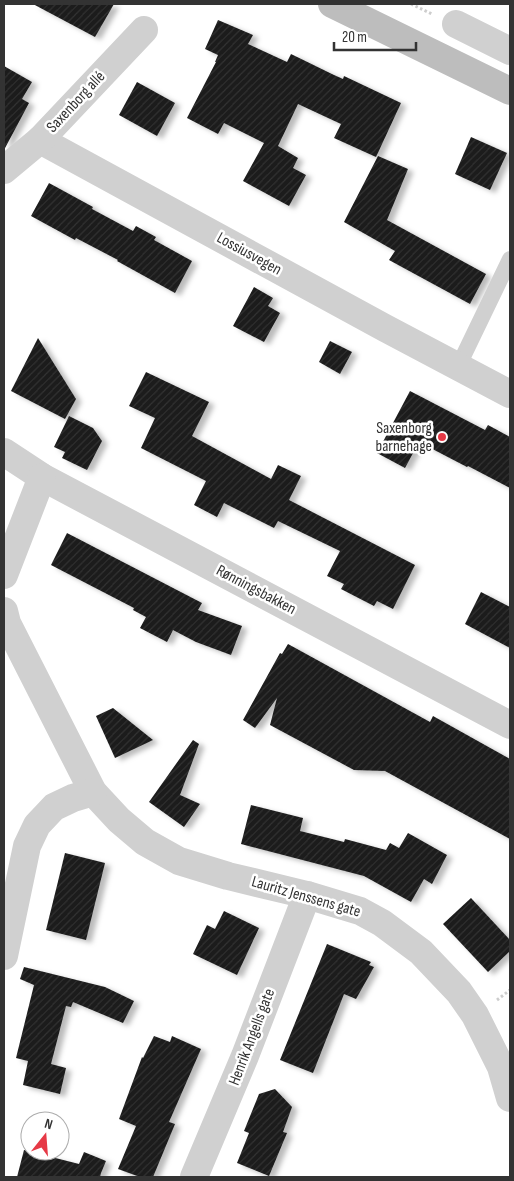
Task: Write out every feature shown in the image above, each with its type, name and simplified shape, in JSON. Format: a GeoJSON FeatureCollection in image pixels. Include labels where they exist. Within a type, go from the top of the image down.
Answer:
{"type":"FeatureCollection","features":[{"type":"Feature","properties":{"kind":"main road"},"geometry":{"type":"LineString","coordinates":[[332,4],[510,91]]}},
{"type":"Feature","properties":{"kind":"street"},"geometry":{"type":"LineString","coordinates":[[456,24],[510,51]]}},
{"type":"Feature","properties":{"kind":"street","name":"Saxenborg allé"},"geometry":{"type":"LineString","coordinates":[[4,170],[40,140],[144,30]]}},
{"type":"Feature","properties":{"kind":"street","name":"Lossiusvegen"},"geometry":{"type":"LineString","coordinates":[[40,140],[510,394]]}},
{"type":"Feature","properties":{"kind":"street","name":"Rønningsbakken"},"geometry":{"type":"LineString","coordinates":[[4,452],[42,477],[510,725]]}},
{"type":"Feature","properties":{"kind":"street"},"geometry":{"type":"LineString","coordinates":[[4,575],[42,477]]}},
{"type":"Feature","properties":{"kind":"street","name":"Lauritz Jenssens gate"},"geometry":{"type":"LineString","coordinates":[[4,611],[7,623],[93,792],[119,820],[145,842],[179,861],[360,911],[382,923],[421,952],[459,992],[475,1015],[501,1066],[510,1098]]}},
{"type":"Feature","properties":{"kind":"street"},"geometry":{"type":"LineString","coordinates":[[4,956],[27,846],[37,825],[54,807],[73,798],[93,792]]}},
{"type":"Feature","properties":{"kind":"street","name":"Henrik Angells gate"},"geometry":{"type":"LineString","coordinates":[[194,1177],[245,1056],[307,895]]}},
{"type":"Feature","properties":{"kind":"lane"},"geometry":{"type":"LineString","coordinates":[[458,367],[510,259]]}},
{"type":"Feature","properties":{"kind":"building"},"geometry":{"type":"Polygon","coordinates":[[[33,4],[114,4],[95,37],[33,4]]]}},
{"type":"Feature","properties":{"kind":"building"},"geometry":{"type":"Polygon","coordinates":[[[218,20],[253,35],[248,44],[287,62],[291,54],[334,75],[343,79],[344,76],[401,103],[376,157],[334,138],[341,124],[298,104],[278,146],[298,158],[293,168],[306,175],[289,206],[243,181],[264,143],[224,123],[218,134],[187,118],[216,62],[218,55],[205,49],[218,20]]]}},
{"type":"Feature","properties":{"kind":"building"},"geometry":{"type":"Polygon","coordinates":[[[4,66],[32,82],[22,99],[29,103],[4,150],[4,66]]]}},
{"type":"Feature","properties":{"kind":"building"},"geometry":{"type":"Polygon","coordinates":[[[137,82],[175,103],[157,136],[119,115],[137,82]]]}},
{"type":"Feature","properties":{"kind":"building"},"geometry":{"type":"Polygon","coordinates":[[[471,137],[507,153],[490,190],[455,174],[471,137]]]}},
{"type":"Feature","properties":{"kind":"building"},"geometry":{"type":"Polygon","coordinates":[[[378,156],[408,169],[387,220],[486,274],[470,304],[389,260],[395,251],[344,222],[378,156]]]}},
{"type":"Feature","properties":{"kind":"building"},"geometry":{"type":"Polygon","coordinates":[[[49,183],[133,231],[136,226],[156,237],[154,240],[192,261],[175,293],[118,260],[76,238],[75,240],[31,216],[49,183]]]}},
{"type":"Feature","properties":{"kind":"building"},"geometry":{"type":"Polygon","coordinates":[[[254,287],[273,298],[268,306],[280,313],[264,342],[233,326],[254,287]]]}},
{"type":"Feature","properties":{"kind":"building"},"geometry":{"type":"Polygon","coordinates":[[[38,338],[76,399],[65,419],[11,391],[38,338]]]}},
{"type":"Feature","properties":{"kind":"building"},"geometry":{"type":"Polygon","coordinates":[[[330,341],[352,352],[340,374],[319,362],[330,341]]]}},
{"type":"Feature","properties":{"kind":"building"},"geometry":{"type":"Polygon","coordinates":[[[146,372],[209,402],[192,436],[271,479],[278,465],[301,476],[289,500],[415,565],[393,609],[377,601],[374,606],[341,589],[344,584],[327,576],[340,551],[278,521],[274,528],[224,503],[217,517],[194,505],[206,481],[141,448],[155,418],[129,406],[146,372]]]}},
{"type":"Feature","properties":{"kind":"building"},"geometry":{"type":"Polygon","coordinates":[[[410,391],[485,430],[488,425],[510,437],[510,488],[419,442],[405,468],[377,453],[410,391]]]}},
{"type":"Feature","properties":{"kind":"building"},"geometry":{"type":"Polygon","coordinates":[[[69,416],[93,428],[102,441],[87,470],[62,458],[65,452],[54,447],[69,416]]]}},
{"type":"Feature","properties":{"kind":"building"},"geometry":{"type":"Polygon","coordinates":[[[67,533],[202,603],[198,610],[242,626],[231,655],[196,642],[173,630],[167,642],[140,628],[146,617],[133,610],[134,608],[51,565],[67,533]]]}},
{"type":"Feature","properties":{"kind":"building"},"geometry":{"type":"Polygon","coordinates":[[[481,592],[510,607],[510,648],[465,624],[481,592]]]}},
{"type":"Feature","properties":{"kind":"building"},"geometry":{"type":"Polygon","coordinates":[[[288,644],[430,722],[433,716],[510,759],[510,839],[385,771],[354,770],[270,725],[277,698],[255,728],[243,720],[280,653],[282,654],[288,644]]]}},
{"type":"Feature","properties":{"kind":"building"},"geometry":{"type":"Polygon","coordinates":[[[113,708],[153,740],[115,758],[96,716],[113,708]]]}},
{"type":"Feature","properties":{"kind":"building"},"geometry":{"type":"Polygon","coordinates":[[[193,740],[199,744],[180,795],[200,804],[184,827],[149,802],[193,740]]]}},
{"type":"Feature","properties":{"kind":"building"},"geometry":{"type":"Polygon","coordinates":[[[251,805],[303,818],[300,831],[344,842],[345,839],[386,850],[390,843],[399,848],[408,833],[447,855],[432,884],[424,879],[411,902],[364,876],[241,844],[251,805]]]}},
{"type":"Feature","properties":{"kind":"building"},"geometry":{"type":"Polygon","coordinates":[[[65,853],[105,863],[86,940],[46,930],[65,853]]]}},
{"type":"Feature","properties":{"kind":"building"},"geometry":{"type":"Polygon","coordinates":[[[471,898],[510,940],[510,951],[488,972],[443,924],[471,898]]]}},
{"type":"Feature","properties":{"kind":"building"},"geometry":{"type":"Polygon","coordinates":[[[224,911],[259,928],[237,975],[193,954],[207,925],[215,929],[224,911]]]}},
{"type":"Feature","properties":{"kind":"building"},"geometry":{"type":"Polygon","coordinates":[[[327,944],[371,962],[369,965],[374,967],[356,999],[344,994],[313,1073],[280,1060],[327,944]]]}},
{"type":"Feature","properties":{"kind":"building"},"geometry":{"type":"Polygon","coordinates":[[[24,967],[105,987],[134,1001],[123,1023],[73,1002],[71,1007],[66,1006],[51,1064],[66,1068],[60,1094],[23,1085],[28,1061],[16,1058],[34,985],[20,979],[24,967]]]}},
{"type":"Feature","properties":{"kind":"building"},"geometry":{"type":"Polygon","coordinates":[[[154,1036],[170,1042],[172,1036],[201,1049],[169,1122],[175,1124],[153,1177],[140,1177],[118,1169],[136,1126],[119,1119],[142,1057],[154,1036]]]}},
{"type":"Feature","properties":{"kind":"building"},"geometry":{"type":"Polygon","coordinates":[[[275,1089],[292,1107],[283,1132],[287,1133],[269,1176],[237,1163],[249,1133],[244,1131],[259,1094],[275,1089]]]}},
{"type":"Feature","properties":{"kind":"building"},"geometry":{"type":"Polygon","coordinates":[[[84,1152],[106,1161],[100,1177],[17,1177],[21,1161],[67,1161],[79,1164],[84,1152]]]}},
{"type":"Feature","properties":{"kind":"place","name":"Saxenborg barnehage"},"geometry":{"type":"Point","coordinates":[442,437]}}]}
